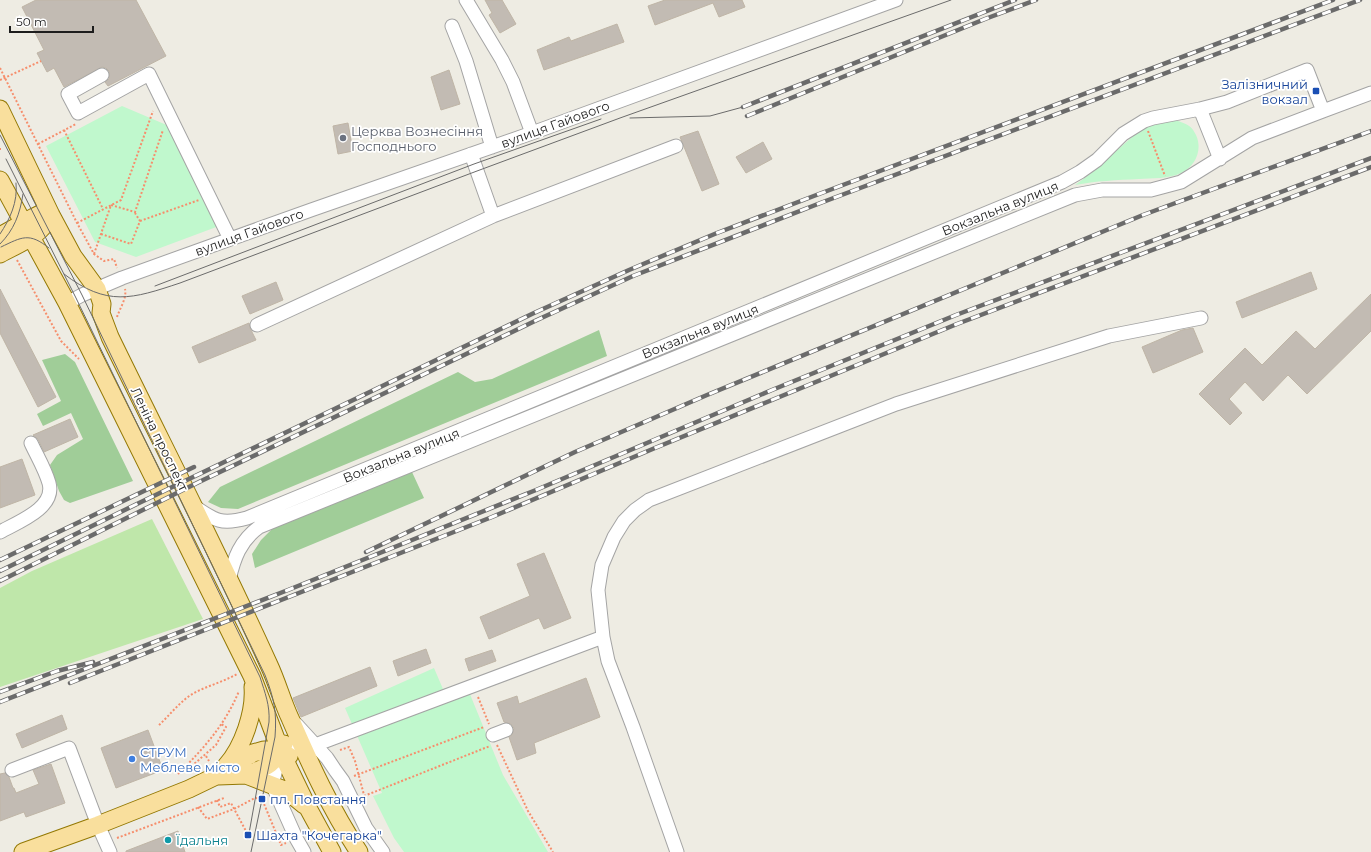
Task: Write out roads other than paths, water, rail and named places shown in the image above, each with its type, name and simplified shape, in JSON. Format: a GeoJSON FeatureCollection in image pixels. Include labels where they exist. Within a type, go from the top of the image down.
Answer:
{"type":"FeatureCollection","features":[{"type":"Feature","properties":{"kind":"main road","name":"Леніна проспект"},"geometry":{"type":"LineString","coordinates":[[0,109],[51,215],[74,256],[100,297],[101,313],[110,337],[270,667],[289,717],[309,746],[315,774],[347,834],[358,851]]}},
{"type":"Feature","properties":{"kind":"main road","name":"Леніна проспект"},"geometry":{"type":"LineString","coordinates":[[0,180],[67,303],[281,752],[331,851]]}},
{"type":"Feature","properties":{"kind":"main road"},"geometry":{"type":"LineString","coordinates":[[4,246],[28,230],[40,214],[51,215]]}},
{"type":"Feature","properties":{"kind":"main road","name":"Леніна проспект"},"geometry":{"type":"LineString","coordinates":[[213,769],[231,760],[251,715],[253,696],[245,677]]}},
{"type":"Feature","properties":{"kind":"main road"},"geometry":{"type":"LineString","coordinates":[[246,775],[269,765],[276,759],[287,738],[289,717]]}},
{"type":"Feature","properties":{"kind":"main road"},"geometry":{"type":"LineString","coordinates":[[22,852],[98,825],[189,789],[213,769],[264,750],[281,752],[296,759],[315,774]]}},
{"type":"Feature","properties":{"kind":"main road"},"geometry":{"type":"LineString","coordinates":[[213,769],[246,775],[272,784],[287,791],[308,808]]}},
{"type":"Feature","properties":{"kind":"street"},"geometry":{"type":"LineString","coordinates":[[466,0],[502,60],[532,133]]}},
{"type":"Feature","properties":{"kind":"street","name":"вулиця Гайового"},"geometry":{"type":"LineString","coordinates":[[74,256],[89,272],[104,281],[122,278],[532,133],[896,0]]}},
{"type":"Feature","properties":{"kind":"street"},"geometry":{"type":"LineString","coordinates":[[452,26],[466,61],[492,147]]}},
{"type":"Feature","properties":{"kind":"street","name":"Вокзальна вулиця"},"geometry":{"type":"LineString","coordinates":[[191,504],[208,516],[225,522],[236,522],[248,518],[1062,182],[1097,160],[1123,134],[1144,121],[1227,102],[1307,70],[1323,111],[1252,138],[1182,182],[1151,190],[1102,190],[1075,195],[259,527],[244,540],[233,565],[229,580]]}},
{"type":"Feature","properties":{"kind":"street"},"geometry":{"type":"LineString","coordinates":[[102,75],[68,94],[78,113],[149,74],[230,239]]}},
{"type":"Feature","properties":{"kind":"street"},"geometry":{"type":"LineString","coordinates":[[1323,111],[1371,93]]}},
{"type":"Feature","properties":{"kind":"street"},"geometry":{"type":"LineString","coordinates":[[1200,109],[1220,159]]}},
{"type":"Feature","properties":{"kind":"street"},"geometry":{"type":"LineString","coordinates":[[257,325],[493,216],[676,146]]}},
{"type":"Feature","properties":{"kind":"street"},"geometry":{"type":"LineString","coordinates":[[471,154],[493,216]]}},
{"type":"Feature","properties":{"kind":"street"},"geometry":{"type":"LineString","coordinates":[[67,303],[100,297],[122,278]]}},
{"type":"Feature","properties":{"kind":"street"},"geometry":{"type":"LineString","coordinates":[[677,852],[608,661],[603,637],[598,590],[602,565],[614,536],[624,521],[635,510],[649,500],[896,404],[1109,336],[1201,318]]}},
{"type":"Feature","properties":{"kind":"street"},"geometry":{"type":"LineString","coordinates":[[0,532],[37,511],[48,499],[50,492],[49,482],[31,443]]}},
{"type":"Feature","properties":{"kind":"street"},"geometry":{"type":"LineString","coordinates":[[304,852],[296,838],[272,784],[281,752],[309,746],[603,637]]}},
{"type":"Feature","properties":{"kind":"street"},"geometry":{"type":"LineString","coordinates":[[493,735],[506,730]]}},
{"type":"Feature","properties":{"kind":"street"},"geometry":{"type":"LineString","coordinates":[[309,746],[327,758],[343,782],[375,843],[383,852]]}},
{"type":"Feature","properties":{"kind":"street"},"geometry":{"type":"LineString","coordinates":[[12,770],[69,748],[98,825],[108,847]]}},
{"type":"Feature","properties":{"kind":"street"},"geometry":{"type":"LineString","coordinates":[[358,851],[360,831],[359,814]]}},
{"type":"Feature","properties":{"kind":"tram line"},"geometry":{"type":"LineString","coordinates":[[64,274],[79,285],[107,296],[134,296],[163,289],[620,118],[951,0]]}},
{"type":"Feature","properties":{"kind":"tram line"},"geometry":{"type":"LineString","coordinates":[[630,118],[710,116],[743,107]]}},
{"type":"Feature","properties":{"kind":"tram line"},"geometry":{"type":"LineString","coordinates":[[155,286],[474,164],[601,119]]}},
{"type":"Feature","properties":{"kind":"tram line"},"geometry":{"type":"LineString","coordinates":[[0,135],[82,295],[268,683],[273,698],[275,712],[275,737],[251,852]]}},
{"type":"Feature","properties":{"kind":"tram line"},"geometry":{"type":"LineString","coordinates":[[6,159],[76,298],[260,677],[268,705],[269,722],[248,839]]}},
{"type":"Feature","properties":{"kind":"tram line"},"geometry":{"type":"LineString","coordinates":[[0,234],[7,222],[14,204],[16,197],[16,183]]}},
{"type":"Feature","properties":{"kind":"tram line"},"geometry":{"type":"LineString","coordinates":[[0,244],[5,239],[16,221],[23,194]]}},
{"type":"Feature","properties":{"kind":"tram line"},"geometry":{"type":"LineString","coordinates":[[1,247],[20,239],[31,238],[49,248]]}},
{"type":"Feature","properties":{"kind":"railway"},"geometry":{"type":"LineString","coordinates":[[743,107],[1015,0]]}},
{"type":"Feature","properties":{"kind":"railway"},"geometry":{"type":"LineString","coordinates":[[747,116],[985,19],[1036,0]]}},
{"type":"Feature","properties":{"kind":"railway"},"geometry":{"type":"LineString","coordinates":[[0,571],[534,313],[629,270],[717,233],[1333,0]]}},
{"type":"Feature","properties":{"kind":"railway"},"geometry":{"type":"LineString","coordinates":[[0,581],[199,482],[537,320],[633,276],[823,202],[1360,0]]}},
{"type":"Feature","properties":{"kind":"railway"},"geometry":{"type":"LineString","coordinates":[[366,552],[575,452],[707,395],[1143,215],[1371,131]]}},
{"type":"Feature","properties":{"kind":"railway"},"geometry":{"type":"LineString","coordinates":[[0,702],[288,590],[536,490],[772,390],[956,315],[1371,158]]}},
{"type":"Feature","properties":{"kind":"railway"},"geometry":{"type":"LineString","coordinates":[[70,683],[492,517],[655,448],[957,324],[1371,167]]}},
{"type":"Feature","properties":{"kind":"railway"},"geometry":{"type":"LineString","coordinates":[[0,560],[194,467]]}},
{"type":"Feature","properties":{"kind":"railway"},"geometry":{"type":"LineString","coordinates":[[0,692],[57,671],[93,662]]}},
{"type":"Feature","properties":{"kind":"place","name":"Залізничний вокзал"},"geometry":{"type":"Point","coordinates":[1316,91]}},
{"type":"Feature","properties":{"kind":"place","name":"Церква Вознесіння Господнього"},"geometry":{"type":"Point","coordinates":[343,138]}},
{"type":"Feature","properties":{"kind":"place","name":"СТРУМ Меблеве місто"},"geometry":{"type":"Point","coordinates":[132,759]}},
{"type":"Feature","properties":{"kind":"place","name":"пл. Повстання"},"geometry":{"type":"Point","coordinates":[262,799]}},
{"type":"Feature","properties":{"kind":"place","name":"Шахта \"Кочегарка\""},"geometry":{"type":"Point","coordinates":[248,835]}},
{"type":"Feature","properties":{"kind":"place","name":"Їдальня"},"geometry":{"type":"Point","coordinates":[168,840]}}]}
